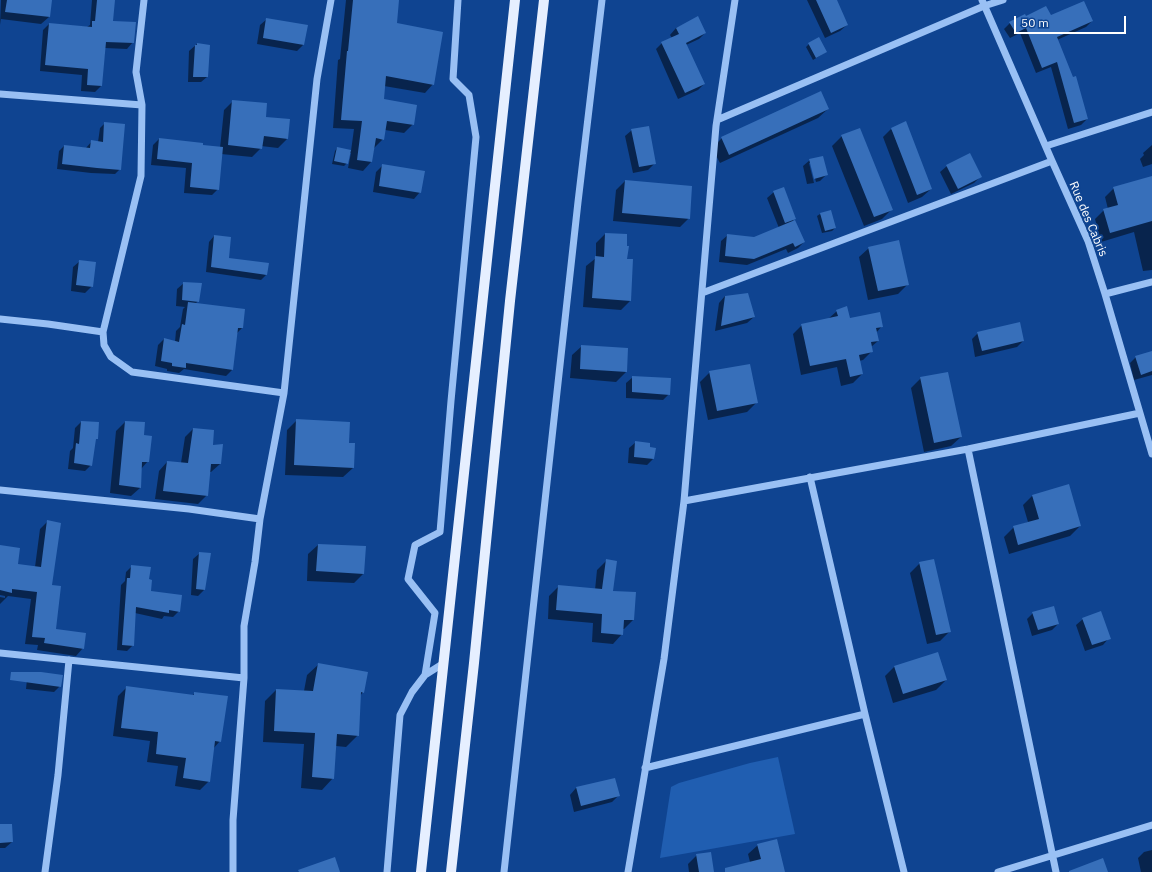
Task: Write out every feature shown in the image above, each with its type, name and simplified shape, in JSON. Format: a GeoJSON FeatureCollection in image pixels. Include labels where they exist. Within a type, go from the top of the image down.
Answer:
{"type":"FeatureCollection","features":[{"type":"Feature","properties":{"kind":"main road"},"geometry":{"type":"LineString","coordinates":[[421,872],[515,0]]}},
{"type":"Feature","properties":{"kind":"main road"},"geometry":{"type":"LineString","coordinates":[[451,872],[474,663],[510,301],[544,0]]}},
{"type":"Feature","properties":{"kind":"street"},"geometry":{"type":"LineString","coordinates":[[144,0],[136,72],[142,105],[141,176],[103,332],[104,345],[111,357],[132,372],[284,393]]}},
{"type":"Feature","properties":{"kind":"street"},"geometry":{"type":"LineString","coordinates":[[233,872],[233,820],[244,678],[244,626],[255,562],[260,519],[284,393],[317,79],[331,0]]}},
{"type":"Feature","properties":{"kind":"street"},"geometry":{"type":"LineString","coordinates":[[425,675],[435,613],[408,579],[415,545],[440,532],[476,137],[469,95],[453,79],[458,0]]}},
{"type":"Feature","properties":{"kind":"street"},"geometry":{"type":"LineString","coordinates":[[504,872],[575,225],[602,0]]}},
{"type":"Feature","properties":{"kind":"street"},"geometry":{"type":"LineString","coordinates":[[628,872],[664,659],[684,502],[717,120],[736,0]]}},
{"type":"Feature","properties":{"kind":"street"},"geometry":{"type":"LineString","coordinates":[[717,120],[983,3],[1003,0]]}},
{"type":"Feature","properties":{"kind":"street","name":"Rue des Cabris"},"geometry":{"type":"LineString","coordinates":[[983,3],[1088,241],[1152,454]]}},
{"type":"Feature","properties":{"kind":"street"},"geometry":{"type":"LineString","coordinates":[[0,94],[142,105]]}},
{"type":"Feature","properties":{"kind":"street"},"geometry":{"type":"LineString","coordinates":[[1046,146],[1152,112]]}},
{"type":"Feature","properties":{"kind":"street"},"geometry":{"type":"LineString","coordinates":[[702,293],[1052,161]]}},
{"type":"Feature","properties":{"kind":"street"},"geometry":{"type":"LineString","coordinates":[[1105,294],[1152,282]]}},
{"type":"Feature","properties":{"kind":"street"},"geometry":{"type":"LineString","coordinates":[[0,319],[103,332]]}},
{"type":"Feature","properties":{"kind":"street"},"geometry":{"type":"LineString","coordinates":[[684,502],[968,448],[1140,413]]}},
{"type":"Feature","properties":{"kind":"street"},"geometry":{"type":"LineString","coordinates":[[968,448],[1056,872]]}},
{"type":"Feature","properties":{"kind":"street"},"geometry":{"type":"LineString","coordinates":[[810,477],[864,714],[904,872]]}},
{"type":"Feature","properties":{"kind":"street"},"geometry":{"type":"LineString","coordinates":[[0,490],[189,509],[260,519]]}},
{"type":"Feature","properties":{"kind":"street"},"geometry":{"type":"LineString","coordinates":[[0,653],[244,678]]}},
{"type":"Feature","properties":{"kind":"street"},"geometry":{"type":"LineString","coordinates":[[45,872],[58,775],[69,660]]}},
{"type":"Feature","properties":{"kind":"street"},"geometry":{"type":"LineString","coordinates":[[387,872],[400,715],[412,692],[425,675],[444,663]]}},
{"type":"Feature","properties":{"kind":"street"},"geometry":{"type":"LineString","coordinates":[[645,768],[864,714]]}},
{"type":"Feature","properties":{"kind":"street"},"geometry":{"type":"LineString","coordinates":[[998,872],[1152,825]]}},
{"type":"Feature","properties":{"kind":"shaded area"},"geometry":{"type":"Polygon","coordinates":[[[778,757],[795,834],[660,858],[671,787],[679,783],[750,763],[778,757]]]}},
{"type":"Feature","properties":{"kind":"building"},"geometry":{"type":"Polygon","coordinates":[[[7,0],[52,0],[50,17],[5,12],[7,0]]]}},
{"type":"Feature","properties":{"kind":"building"},"geometry":{"type":"Polygon","coordinates":[[[97,0],[115,0],[113,21],[136,22],[134,43],[106,42],[102,86],[87,85],[88,69],[45,65],[49,23],[92,27],[92,21],[95,21],[97,0]]]}},
{"type":"Feature","properties":{"kind":"building"},"geometry":{"type":"Polygon","coordinates":[[[353,0],[399,0],[397,23],[443,32],[434,85],[386,76],[384,99],[417,105],[414,125],[387,121],[384,140],[376,138],[372,162],[357,160],[362,121],[341,120],[353,0]]]}},
{"type":"Feature","properties":{"kind":"building"},"geometry":{"type":"Polygon","coordinates":[[[816,0],[837,0],[848,25],[831,33],[816,0]]]}},
{"type":"Feature","properties":{"kind":"building"},"geometry":{"type":"Polygon","coordinates":[[[1084,1],[1093,21],[1057,37],[1073,77],[1076,76],[1088,119],[1074,123],[1057,62],[1042,68],[1026,28],[1016,33],[1009,22],[1025,14],[1026,16],[1046,6],[1051,15],[1084,1]]]}},
{"type":"Feature","properties":{"kind":"building"},"geometry":{"type":"Polygon","coordinates":[[[698,16],[706,33],[686,43],[705,84],[685,93],[661,42],[679,34],[676,28],[698,16]]]}},
{"type":"Feature","properties":{"kind":"building"},"geometry":{"type":"Polygon","coordinates":[[[266,18],[308,25],[304,45],[263,38],[266,18]]]}},
{"type":"Feature","properties":{"kind":"building"},"geometry":{"type":"Polygon","coordinates":[[[819,37],[827,52],[816,58],[808,43],[819,37]]]}},
{"type":"Feature","properties":{"kind":"building"},"geometry":{"type":"Polygon","coordinates":[[[197,43],[210,45],[208,77],[193,77],[195,45],[197,45],[197,43]]]}},
{"type":"Feature","properties":{"kind":"building"},"geometry":{"type":"Polygon","coordinates":[[[821,91],[829,109],[729,155],[721,137],[821,91]]]}},
{"type":"Feature","properties":{"kind":"building"},"geometry":{"type":"Polygon","coordinates":[[[232,100],[267,103],[266,117],[290,119],[288,139],[264,136],[262,149],[228,145],[232,100]]]}},
{"type":"Feature","properties":{"kind":"building"},"geometry":{"type":"Polygon","coordinates":[[[906,121],[932,189],[917,195],[891,128],[906,121]]]}},
{"type":"Feature","properties":{"kind":"building"},"geometry":{"type":"Polygon","coordinates":[[[104,122],[125,124],[121,170],[62,164],[64,145],[90,148],[91,140],[103,142],[104,122]]]}},
{"type":"Feature","properties":{"kind":"building"},"geometry":{"type":"Polygon","coordinates":[[[649,126],[656,164],[639,167],[631,129],[649,126]]]}},
{"type":"Feature","properties":{"kind":"building"},"geometry":{"type":"Polygon","coordinates":[[[860,128],[893,210],[874,217],[841,135],[860,128]]]}},
{"type":"Feature","properties":{"kind":"building"},"geometry":{"type":"Polygon","coordinates":[[[159,138],[223,147],[219,190],[190,187],[192,163],[157,159],[159,138]]]}},
{"type":"Feature","properties":{"kind":"building"},"geometry":{"type":"Polygon","coordinates":[[[337,147],[351,150],[348,164],[334,161],[337,147]]]}},
{"type":"Feature","properties":{"kind":"building"},"geometry":{"type":"Polygon","coordinates":[[[970,153],[982,177],[958,189],[946,165],[970,153]]]}},
{"type":"Feature","properties":{"kind":"building"},"geometry":{"type":"Polygon","coordinates":[[[823,156],[828,175],[814,179],[809,159],[823,156]]]}},
{"type":"Feature","properties":{"kind":"building"},"geometry":{"type":"Polygon","coordinates":[[[382,164],[425,171],[421,193],[379,186],[382,164]]]}},
{"type":"Feature","properties":{"kind":"building"},"geometry":{"type":"Polygon","coordinates":[[[1152,176],[1152,221],[1110,233],[1103,209],[1118,205],[1113,187],[1152,176]]]}},
{"type":"Feature","properties":{"kind":"building"},"geometry":{"type":"Polygon","coordinates":[[[625,180],[692,186],[690,219],[622,213],[625,180]]]}},
{"type":"Feature","properties":{"kind":"building"},"geometry":{"type":"Polygon","coordinates":[[[784,187],[796,219],[785,223],[773,191],[784,187]]]}},
{"type":"Feature","properties":{"kind":"building"},"geometry":{"type":"Polygon","coordinates":[[[831,210],[836,228],[825,231],[820,213],[831,210]]]}},
{"type":"Feature","properties":{"kind":"building"},"geometry":{"type":"Polygon","coordinates":[[[795,220],[805,242],[795,247],[793,243],[754,259],[725,256],[727,234],[754,237],[795,220]]]}},
{"type":"Feature","properties":{"kind":"building"},"geometry":{"type":"Polygon","coordinates":[[[605,233],[627,234],[627,246],[629,246],[627,259],[633,259],[631,301],[592,298],[595,256],[604,257],[605,233]]]}},
{"type":"Feature","properties":{"kind":"building"},"geometry":{"type":"Polygon","coordinates":[[[214,235],[231,237],[229,258],[269,263],[267,275],[211,267],[214,235]]]}},
{"type":"Feature","properties":{"kind":"building"},"geometry":{"type":"Polygon","coordinates":[[[899,240],[909,285],[878,291],[868,247],[899,240]]]}},
{"type":"Feature","properties":{"kind":"building"},"geometry":{"type":"Polygon","coordinates":[[[79,260],[96,262],[93,287],[76,285],[79,260]]]}},
{"type":"Feature","properties":{"kind":"building"},"geometry":{"type":"Polygon","coordinates":[[[183,282],[202,283],[199,302],[182,300],[183,282]]]}},
{"type":"Feature","properties":{"kind":"building"},"geometry":{"type":"Polygon","coordinates":[[[748,293],[755,317],[721,326],[725,296],[748,293]]]}},
{"type":"Feature","properties":{"kind":"building"},"geometry":{"type":"Polygon","coordinates":[[[188,302],[245,309],[243,328],[238,328],[233,370],[186,363],[186,368],[172,366],[172,363],[161,361],[164,338],[179,342],[182,324],[185,325],[188,302]]]}},
{"type":"Feature","properties":{"kind":"building"},"geometry":{"type":"Polygon","coordinates":[[[847,306],[850,318],[880,312],[883,327],[876,328],[879,341],[871,342],[873,352],[859,355],[863,374],[850,377],[846,359],[810,366],[801,324],[838,316],[836,310],[847,306]]]}},
{"type":"Feature","properties":{"kind":"building"},"geometry":{"type":"Polygon","coordinates":[[[1020,322],[1024,341],[982,351],[977,332],[1020,322]]]}},
{"type":"Feature","properties":{"kind":"building"},"geometry":{"type":"Polygon","coordinates":[[[581,345],[628,348],[627,372],[580,369],[581,345]]]}},
{"type":"Feature","properties":{"kind":"building"},"geometry":{"type":"Polygon","coordinates":[[[1152,351],[1152,371],[1141,375],[1135,356],[1152,351]]]}},
{"type":"Feature","properties":{"kind":"building"},"geometry":{"type":"Polygon","coordinates":[[[750,364],[758,403],[717,411],[709,371],[750,364]]]}},
{"type":"Feature","properties":{"kind":"building"},"geometry":{"type":"Polygon","coordinates":[[[948,372],[962,437],[934,443],[920,377],[948,372]]]}},
{"type":"Feature","properties":{"kind":"building"},"geometry":{"type":"Polygon","coordinates":[[[632,376],[671,378],[670,395],[632,392],[632,376]]]}},
{"type":"Feature","properties":{"kind":"building"},"geometry":{"type":"Polygon","coordinates":[[[296,419],[350,422],[349,443],[355,443],[354,468],[294,465],[296,419]]]}},
{"type":"Feature","properties":{"kind":"building"},"geometry":{"type":"Polygon","coordinates":[[[81,421],[99,422],[98,439],[96,439],[92,466],[74,463],[76,443],[79,444],[81,421]]]}},
{"type":"Feature","properties":{"kind":"building"},"geometry":{"type":"Polygon","coordinates":[[[125,421],[145,422],[144,435],[152,436],[149,462],[142,462],[141,488],[119,485],[125,421]]]}},
{"type":"Feature","properties":{"kind":"building"},"geometry":{"type":"Polygon","coordinates":[[[193,428],[214,430],[213,445],[223,444],[221,464],[211,464],[208,496],[163,491],[167,461],[188,463],[193,428]]]}},
{"type":"Feature","properties":{"kind":"building"},"geometry":{"type":"Polygon","coordinates":[[[635,441],[650,443],[650,447],[656,448],[654,459],[634,457],[635,441]]]}},
{"type":"Feature","properties":{"kind":"building"},"geometry":{"type":"Polygon","coordinates":[[[1069,484],[1081,526],[1018,545],[1013,526],[1039,519],[1032,495],[1069,484]]]}},
{"type":"Feature","properties":{"kind":"building"},"geometry":{"type":"Polygon","coordinates":[[[47,520],[61,523],[52,585],[61,586],[56,629],[86,633],[84,649],[44,643],[45,638],[32,637],[37,592],[12,589],[12,593],[0,590],[0,545],[20,548],[18,564],[41,567],[47,520]]]}},
{"type":"Feature","properties":{"kind":"building"},"geometry":{"type":"Polygon","coordinates":[[[318,544],[366,546],[364,574],[316,571],[318,544]]]}},
{"type":"Feature","properties":{"kind":"building"},"geometry":{"type":"Polygon","coordinates":[[[199,552],[211,553],[205,590],[196,589],[199,552]]]}},
{"type":"Feature","properties":{"kind":"building"},"geometry":{"type":"Polygon","coordinates":[[[606,559],[617,561],[613,591],[636,592],[634,620],[624,620],[623,635],[601,633],[602,614],[556,610],[558,585],[602,589],[606,559]]]}},
{"type":"Feature","properties":{"kind":"building"},"geometry":{"type":"Polygon","coordinates":[[[934,559],[951,632],[936,635],[919,562],[934,559]]]}},
{"type":"Feature","properties":{"kind":"building"},"geometry":{"type":"Polygon","coordinates":[[[131,565],[151,567],[149,579],[152,580],[151,591],[182,595],[180,612],[169,610],[169,613],[136,607],[134,646],[122,645],[127,578],[130,578],[131,565]]]}},
{"type":"Feature","properties":{"kind":"building"},"geometry":{"type":"Polygon","coordinates":[[[1054,606],[1059,624],[1038,630],[1032,612],[1054,606]]]}},
{"type":"Feature","properties":{"kind":"building"},"geometry":{"type":"Polygon","coordinates":[[[1101,611],[1111,639],[1092,645],[1082,618],[1101,611]]]}},
{"type":"Feature","properties":{"kind":"building"},"geometry":{"type":"Polygon","coordinates":[[[938,652],[947,680],[903,694],[894,666],[938,652]]]}},
{"type":"Feature","properties":{"kind":"building"},"geometry":{"type":"Polygon","coordinates":[[[318,663],[368,672],[364,693],[361,692],[359,736],[337,734],[334,779],[312,777],[315,733],[274,731],[276,689],[313,691],[318,663]]]}},
{"type":"Feature","properties":{"kind":"building"},"geometry":{"type":"Polygon","coordinates":[[[11,672],[41,672],[63,675],[61,687],[10,680],[11,672]]]}},
{"type":"Feature","properties":{"kind":"building"},"geometry":{"type":"Polygon","coordinates":[[[126,686],[194,695],[194,692],[228,696],[221,742],[215,741],[210,782],[183,778],[186,758],[156,754],[158,732],[121,728],[126,686]]]}},
{"type":"Feature","properties":{"kind":"building"},"geometry":{"type":"Polygon","coordinates":[[[615,778],[620,796],[581,806],[576,787],[615,778]]]}},
{"type":"Feature","properties":{"kind":"building"},"geometry":{"type":"Polygon","coordinates":[[[0,824],[12,824],[13,842],[0,843],[0,824]]]}},
{"type":"Feature","properties":{"kind":"building"},"geometry":{"type":"Polygon","coordinates":[[[777,839],[785,872],[725,872],[725,868],[761,859],[757,844],[777,839]]]}},
{"type":"Feature","properties":{"kind":"building"},"geometry":{"type":"Polygon","coordinates":[[[711,852],[714,872],[699,872],[696,854],[711,852]]]}},
{"type":"Feature","properties":{"kind":"building"},"geometry":{"type":"Polygon","coordinates":[[[335,857],[340,872],[299,872],[298,870],[335,857]]]}},
{"type":"Feature","properties":{"kind":"building"},"geometry":{"type":"Polygon","coordinates":[[[1103,858],[1108,872],[1069,872],[1069,871],[1103,858]]]}}]}
